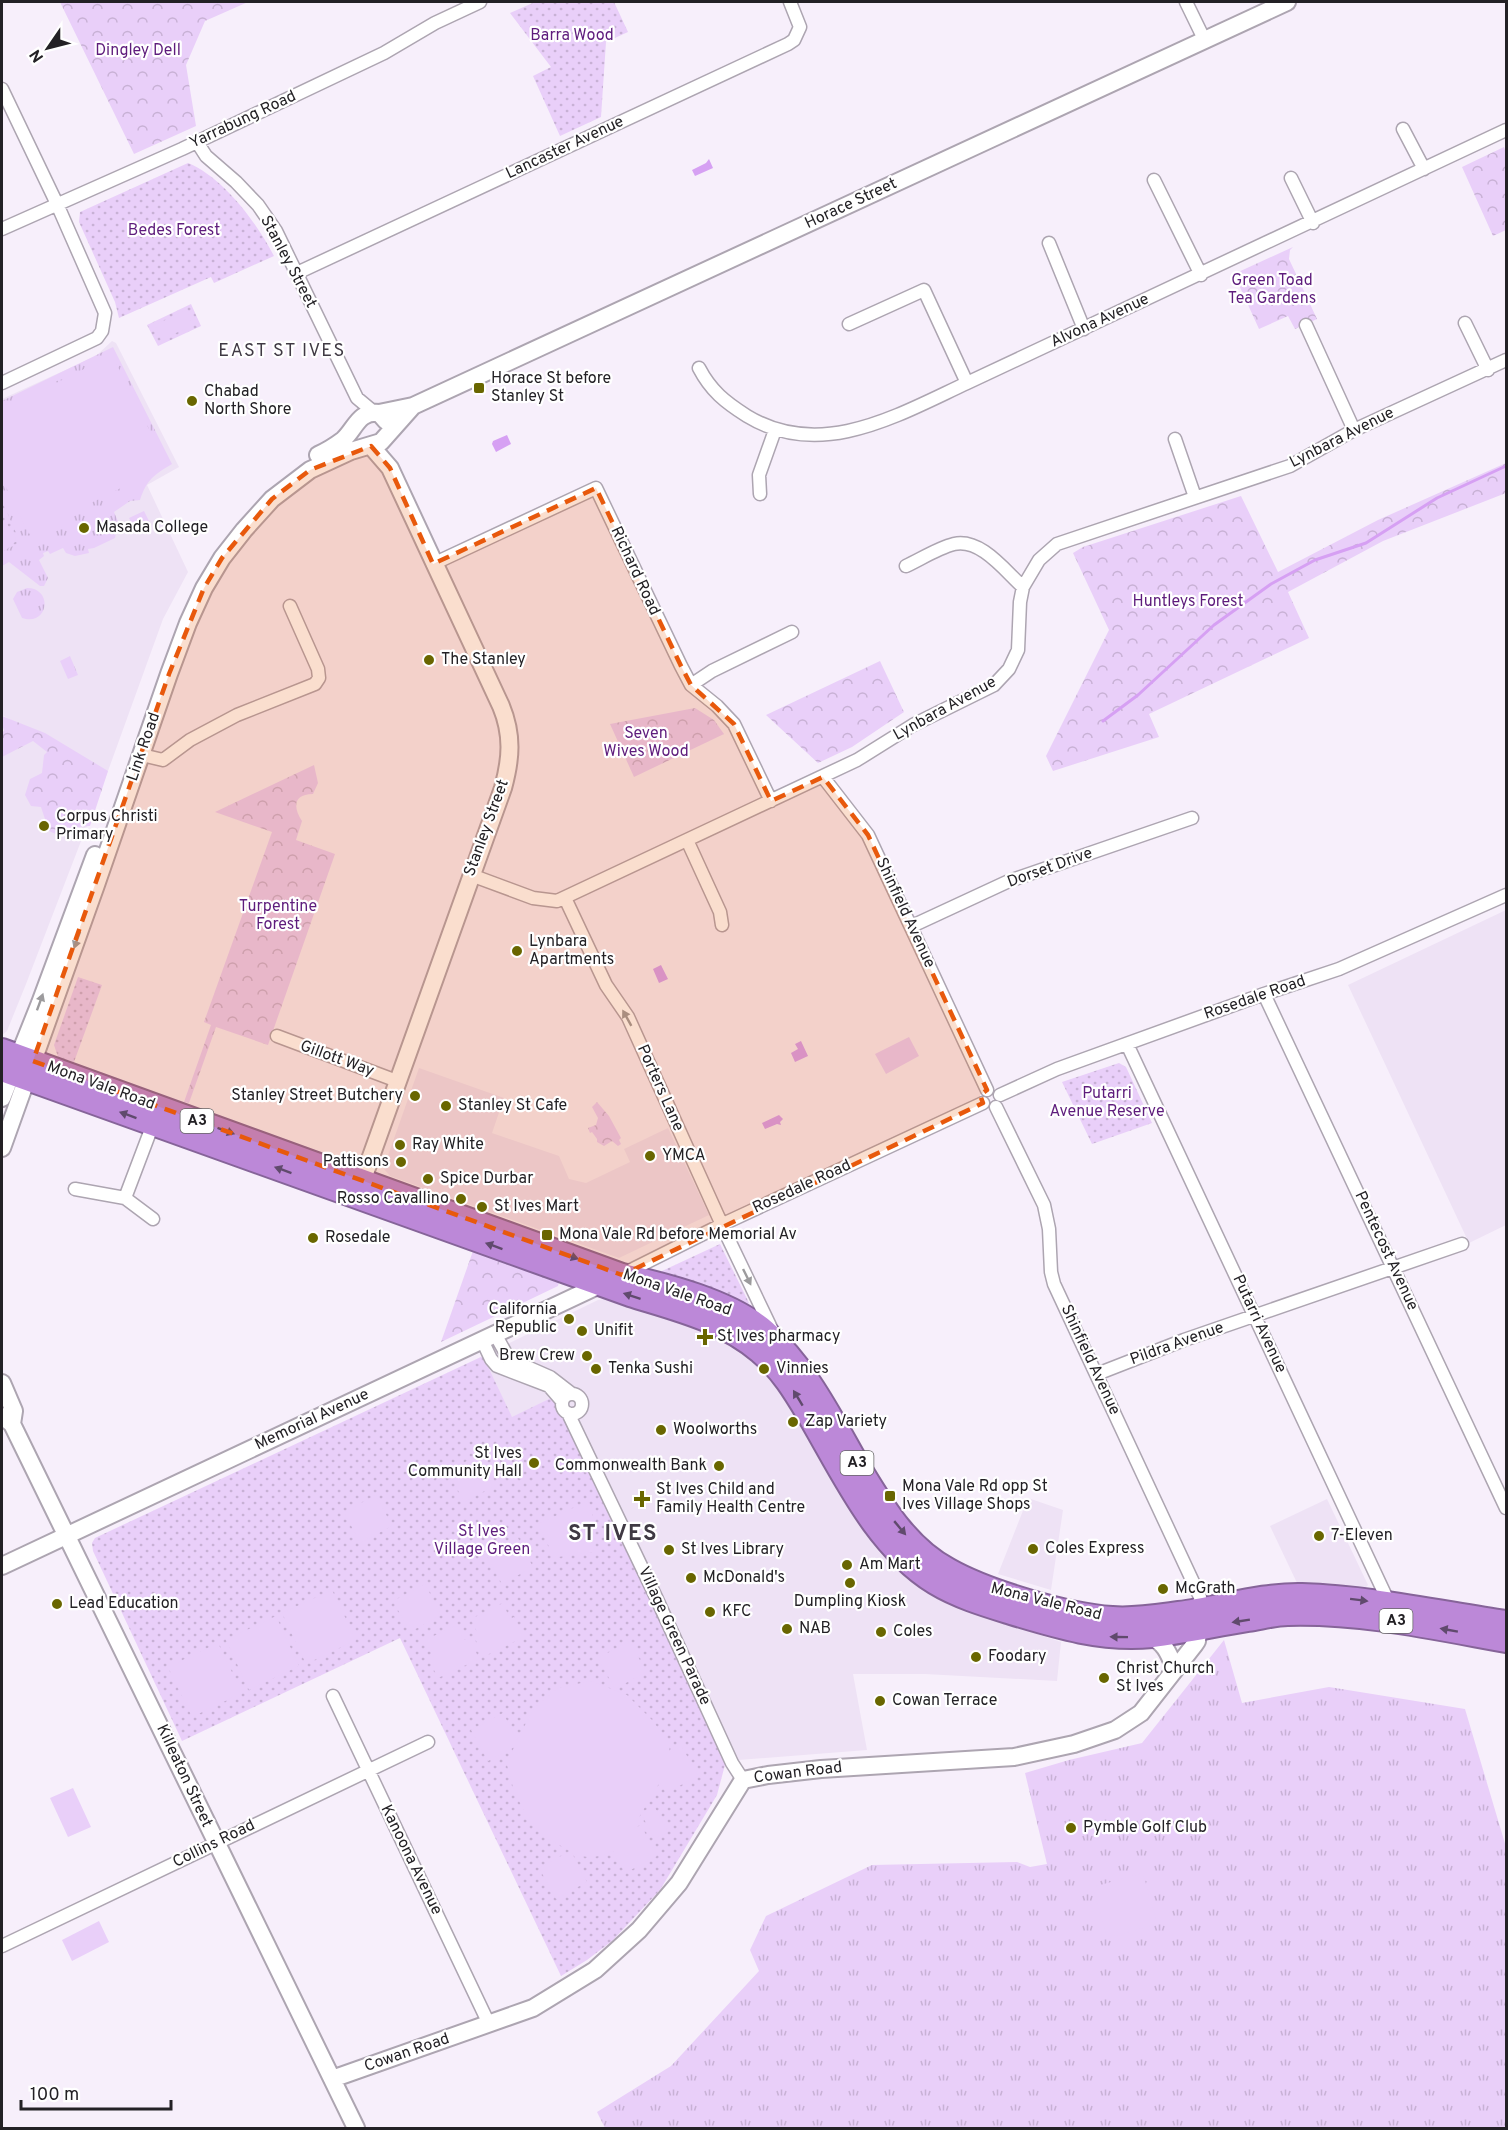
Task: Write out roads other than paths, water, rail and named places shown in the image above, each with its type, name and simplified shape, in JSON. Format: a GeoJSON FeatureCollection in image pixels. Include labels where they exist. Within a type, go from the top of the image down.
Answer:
{"type":"FeatureCollection","features":[{"type":"Feature","properties":{"kind":"highway","name":"Mona Vale Road"},"geometry":{"type":"LineString","coordinates":[[15,1065],[153,1124],[727,1308],[756,1324],[781,1346],[803,1374],[890,1516],[911,1541],[948,1570],[985,1586],[1096,1617],[1199,1619],[1321,1613],[1396,1621],[1506,1641]]}},
{"type":"Feature","properties":{"kind":"highway","name":"Mona Vale Road"},"geometry":{"type":"LineString","coordinates":[[15,1065],[359,1189],[602,1284],[718,1324],[760,1351],[791,1385],[879,1531],[901,1556],[935,1583],[988,1606],[1061,1628],[1105,1636],[1149,1636],[1278,1596],[1300,1595],[1506,1622]]}},
{"type":"Feature","properties":{"kind":"main road","name":"Horace Street"},"geometry":{"type":"LineString","coordinates":[[377,413],[413,406],[1287,2]]}},
{"type":"Feature","properties":{"kind":"main road","name":"Horace Street"},"geometry":{"type":"LineString","coordinates":[[377,441],[413,406]]}},
{"type":"Feature","properties":{"kind":"main road"},"geometry":{"type":"LineString","coordinates":[[377,413],[387,422],[377,441],[356,438],[355,424],[364,415],[377,413]]}},
{"type":"Feature","properties":{"kind":"main road","name":"Link Road"},"geometry":{"type":"LineString","coordinates":[[2,1098],[104,833],[158,675],[185,607],[205,571],[249,511],[280,480],[309,459],[330,450],[345,438],[355,424]]}},
{"type":"Feature","properties":{"kind":"main road","name":"Link Road"},"geometry":{"type":"LineString","coordinates":[[2,1148],[15,1065],[142,755],[188,623],[222,558],[272,499],[289,485],[326,462],[377,441]]}},
{"type":"Feature","properties":{"kind":"main road","name":"Stanley Street"},"geometry":{"type":"LineString","coordinates":[[359,1189],[471,875],[510,757],[510,733],[501,706],[377,441]]}},
{"type":"Feature","properties":{"kind":"main road","name":"Memorial Avenue"},"geometry":{"type":"LineString","coordinates":[[2,1566],[622,1275]]}},
{"type":"Feature","properties":{"kind":"main road","name":"Killeaton Street"},"geometry":{"type":"LineString","coordinates":[[2,1383],[14,1411],[7,1420],[67,1535],[356,2128]]}},
{"type":"Feature","properties":{"kind":"main road","name":"Cowan Road"},"geometry":{"type":"LineString","coordinates":[[332,2079],[533,2008],[595,1970],[639,1930],[679,1883],[743,1780],[821,1769],[1014,1758],[1074,1744],[1115,1731],[1141,1713],[1197,1641],[1199,1619]]}},
{"type":"Feature","properties":{"kind":"main road"},"geometry":{"type":"LineString","coordinates":[[1149,1636],[1159,1640],[1168,1650],[1175,1669]]}},
{"type":"Feature","properties":{"kind":"main road"},"geometry":{"type":"LineString","coordinates":[[343,2101],[350,2081],[359,2070]]}},
{"type":"Feature","properties":{"kind":"street","name":"Yarrabung Road"},"geometry":{"type":"LineString","coordinates":[[2,229],[197,142],[384,53],[435,23],[480,2]]}},
{"type":"Feature","properties":{"kind":"street","name":"Lancaster Avenue"},"geometry":{"type":"LineString","coordinates":[[297,273],[788,44],[794,40],[800,27],[790,2]]}},
{"type":"Feature","properties":{"kind":"street"},"geometry":{"type":"LineString","coordinates":[[1186,2],[1205,41]]}},
{"type":"Feature","properties":{"kind":"street"},"geometry":{"type":"LineString","coordinates":[[2,89],[57,204],[105,313],[102,331],[97,338],[2,383]]}},
{"type":"Feature","properties":{"kind":"street"},"geometry":{"type":"LineString","coordinates":[[1403,129],[1424,169]]}},
{"type":"Feature","properties":{"kind":"street","name":"Alvona Avenue"},"geometry":{"type":"LineString","coordinates":[[699,368],[708,385],[720,397],[752,419],[775,430],[807,434],[855,431],[879,423],[1201,275],[1506,130]]}},
{"type":"Feature","properties":{"kind":"street","name":"Stanley Street"},"geometry":{"type":"LineString","coordinates":[[197,142],[206,156],[237,182],[258,205],[276,231],[357,398],[377,413]]}},
{"type":"Feature","properties":{"kind":"street"},"geometry":{"type":"LineString","coordinates":[[1291,178],[1312,223]]}},
{"type":"Feature","properties":{"kind":"street"},"geometry":{"type":"LineString","coordinates":[[1154,180],[1201,275]]}},
{"type":"Feature","properties":{"kind":"street"},"geometry":{"type":"LineString","coordinates":[[1049,243],[1084,328]]}},
{"type":"Feature","properties":{"kind":"street"},"geometry":{"type":"LineString","coordinates":[[849,324],[924,290],[967,383]]}},
{"type":"Feature","properties":{"kind":"street"},"geometry":{"type":"LineString","coordinates":[[1465,323],[1488,370]]}},
{"type":"Feature","properties":{"kind":"street"},"geometry":{"type":"LineString","coordinates":[[1306,326],[1354,430]]}},
{"type":"Feature","properties":{"kind":"street","name":"Lynbara Avenue"},"geometry":{"type":"LineString","coordinates":[[471,875],[541,900],[555,902],[824,777],[858,760],[913,725],[999,681],[1009,669],[1018,650],[1020,602],[1023,587],[1039,560],[1057,544],[1290,466],[1354,430],[1506,360]]}},
{"type":"Feature","properties":{"kind":"street","name":"Stanley Street"},"geometry":{"type":"LineString","coordinates":[[355,424],[357,398]]}},
{"type":"Feature","properties":{"kind":"street"},"geometry":{"type":"LineString","coordinates":[[760,494],[759,475],[775,430]]}},
{"type":"Feature","properties":{"kind":"street"},"geometry":{"type":"LineString","coordinates":[[1175,439],[1195,497]]}},
{"type":"Feature","properties":{"kind":"street","name":"Richard Road"},"geometry":{"type":"LineString","coordinates":[[433,564],[596,488],[681,666],[692,685],[734,724],[771,801]]}},
{"type":"Feature","properties":{"kind":"street"},"geometry":{"type":"LineString","coordinates":[[906,566],[952,544],[963,543],[983,551],[1023,587]]}},
{"type":"Feature","properties":{"kind":"street"},"geometry":{"type":"LineString","coordinates":[[142,755],[163,760],[190,740],[237,715],[315,684],[319,678],[318,669],[290,606]]}},
{"type":"Feature","properties":{"kind":"street"},"geometry":{"type":"LineString","coordinates":[[692,685],[712,670],[792,632]]}},
{"type":"Feature","properties":{"kind":"street","name":"Shinfield Avenue"},"geometry":{"type":"LineString","coordinates":[[824,777],[868,835],[987,1090]]}},
{"type":"Feature","properties":{"kind":"street","name":"Dorset Drive"},"geometry":{"type":"LineString","coordinates":[[912,926],[1009,881],[1192,818]]}},
{"type":"Feature","properties":{"kind":"street"},"geometry":{"type":"LineString","coordinates":[[687,840],[720,912],[722,925]]}},
{"type":"Feature","properties":{"kind":"street","name":"Rosedale Road"},"geometry":{"type":"LineString","coordinates":[[998,1101],[1057,1069],[1339,969],[1506,895]]}},
{"type":"Feature","properties":{"kind":"street","name":"Porters Lane"},"geometry":{"type":"LineString","coordinates":[[565,898],[606,985],[628,1017],[781,1346]]}},
{"type":"Feature","properties":{"kind":"street","name":"Pentecost Avenue"},"geometry":{"type":"LineString","coordinates":[[1264,994],[1395,1268],[1506,1508]]}},
{"type":"Feature","properties":{"kind":"street","name":"Gillott Way"},"geometry":{"type":"LineString","coordinates":[[276,1036],[397,1081]]}},
{"type":"Feature","properties":{"kind":"street","name":"Putarri Avenue"},"geometry":{"type":"LineString","coordinates":[[1127,1044],[1390,1605]]}},
{"type":"Feature","properties":{"kind":"street"},"geometry":{"type":"LineString","coordinates":[[993,1089],[998,1101],[988,1107],[983,1103],[982,1097],[987,1090],[993,1089]]}},
{"type":"Feature","properties":{"kind":"street","name":"Shinfield Avenue"},"geometry":{"type":"LineString","coordinates":[[998,1101],[1044,1205],[1049,1229],[1051,1272],[1054,1284],[1200,1597],[1199,1619]]}},
{"type":"Feature","properties":{"kind":"street","name":"Rosedale Road"},"geometry":{"type":"LineString","coordinates":[[622,1275],[723,1224],[983,1103]]}},
{"type":"Feature","properties":{"kind":"street"},"geometry":{"type":"LineString","coordinates":[[125,1198],[153,1124]]}},
{"type":"Feature","properties":{"kind":"street"},"geometry":{"type":"LineString","coordinates":[[75,1189],[125,1198],[153,1219]]}},
{"type":"Feature","properties":{"kind":"street","name":"Pildra Avenue"},"geometry":{"type":"LineString","coordinates":[[1097,1374],[1184,1340],[1462,1244]]}},
{"type":"Feature","properties":{"kind":"street","name":"Village Green Parade"},"geometry":{"type":"LineString","coordinates":[[489,1337],[509,1359],[550,1377],[571,1409],[732,1763],[743,1780]]}},
{"type":"Feature","properties":{"kind":"street","name":"Kanoona Avenue"},"geometry":{"type":"LineString","coordinates":[[333,1696],[489,2024]]}},
{"type":"Feature","properties":{"kind":"street","name":"Collins Road"},"geometry":{"type":"LineString","coordinates":[[2,1946],[428,1742]]}},
{"type":"Feature","properties":{"kind":"waterway"},"geometry":{"type":"LineString","coordinates":[[1103,721],[1138,695],[1214,625],[1271,584],[1315,560],[1366,543],[1437,498],[1506,466]]}},
{"type":"Feature","properties":{"kind":"place","name":"Horace St before Stanley St"},"geometry":{"type":"Point","coordinates":[479,388]}},
{"type":"Feature","properties":{"kind":"place","name":"Chabad North Shore"},"geometry":{"type":"Point","coordinates":[192,401]}},
{"type":"Feature","properties":{"kind":"place","name":"Masada College"},"geometry":{"type":"Point","coordinates":[84,528]}},
{"type":"Feature","properties":{"kind":"place","name":"The Stanley"},"geometry":{"type":"Point","coordinates":[429,660]}},
{"type":"Feature","properties":{"kind":"place","name":"Corpus Christi Primary"},"geometry":{"type":"Point","coordinates":[44,826]}},
{"type":"Feature","properties":{"kind":"place","name":"Lynbara Apartments"},"geometry":{"type":"Point","coordinates":[517,951]}},
{"type":"Feature","properties":{"kind":"place","name":"Stanley Street Butchery"},"geometry":{"type":"Point","coordinates":[415,1096]}},
{"type":"Feature","properties":{"kind":"place","name":"Stanley St Cafe"},"geometry":{"type":"Point","coordinates":[446,1106]}},
{"type":"Feature","properties":{"kind":"place","name":"Ray White"},"geometry":{"type":"Point","coordinates":[400,1145]}},
{"type":"Feature","properties":{"kind":"place","name":"YMCA"},"geometry":{"type":"Point","coordinates":[650,1156]}},
{"type":"Feature","properties":{"kind":"place","name":"Pattisons"},"geometry":{"type":"Point","coordinates":[401,1162]}},
{"type":"Feature","properties":{"kind":"place","name":"Spice Durbar"},"geometry":{"type":"Point","coordinates":[428,1179]}},
{"type":"Feature","properties":{"kind":"place","name":"Rosso Cavallino"},"geometry":{"type":"Point","coordinates":[461,1199]}},
{"type":"Feature","properties":{"kind":"place","name":"St Ives Mart"},"geometry":{"type":"Point","coordinates":[482,1207]}},
{"type":"Feature","properties":{"kind":"place","name":"Mona Vale Rd before Memorial Av"},"geometry":{"type":"Point","coordinates":[547,1235]}},
{"type":"Feature","properties":{"kind":"place","name":"Rosedale"},"geometry":{"type":"Point","coordinates":[313,1238]}},
{"type":"Feature","properties":{"kind":"place","name":"California Republic"},"geometry":{"type":"Point","coordinates":[569,1319]}},
{"type":"Feature","properties":{"kind":"place","name":"Unifit"},"geometry":{"type":"Point","coordinates":[582,1331]}},
{"type":"Feature","properties":{"kind":"place","name":"St Ives pharmacy"},"geometry":{"type":"Point","coordinates":[705,1337]}},
{"type":"Feature","properties":{"kind":"place","name":"Brew Crew"},"geometry":{"type":"Point","coordinates":[587,1356]}},
{"type":"Feature","properties":{"kind":"place","name":"Tenka Sushi"},"geometry":{"type":"Point","coordinates":[596,1369]}},
{"type":"Feature","properties":{"kind":"place","name":"Vinnies"},"geometry":{"type":"Point","coordinates":[764,1369]}},
{"type":"Feature","properties":{"kind":"place","name":"Zap Variety"},"geometry":{"type":"Point","coordinates":[793,1422]}},
{"type":"Feature","properties":{"kind":"place","name":"Woolworths"},"geometry":{"type":"Point","coordinates":[661,1430]}},
{"type":"Feature","properties":{"kind":"place","name":"St Ives Community Hall"},"geometry":{"type":"Point","coordinates":[534,1463]}},
{"type":"Feature","properties":{"kind":"place","name":"Commonwealth Bank"},"geometry":{"type":"Point","coordinates":[719,1466]}},
{"type":"Feature","properties":{"kind":"place","name":"Mona Vale Rd opp St Ives Village Shops"},"geometry":{"type":"Point","coordinates":[890,1496]}},
{"type":"Feature","properties":{"kind":"place","name":"St Ives Child and Family Health Centre"},"geometry":{"type":"Point","coordinates":[642,1499]}},
{"type":"Feature","properties":{"kind":"place","name":"7-Eleven"},"geometry":{"type":"Point","coordinates":[1319,1536]}},
{"type":"Feature","properties":{"kind":"place","name":"Coles Express"},"geometry":{"type":"Point","coordinates":[1033,1549]}},
{"type":"Feature","properties":{"kind":"place","name":"St Ives Library"},"geometry":{"type":"Point","coordinates":[669,1550]}},
{"type":"Feature","properties":{"kind":"place","name":"Am Mart"},"geometry":{"type":"Point","coordinates":[847,1565]}},
{"type":"Feature","properties":{"kind":"place","name":"McDonald's"},"geometry":{"type":"Point","coordinates":[691,1578]}},
{"type":"Feature","properties":{"kind":"place","name":"Dumpling Kiosk"},"geometry":{"type":"Point","coordinates":[850,1583]}},
{"type":"Feature","properties":{"kind":"place","name":"McGrath"},"geometry":{"type":"Point","coordinates":[1163,1589]}},
{"type":"Feature","properties":{"kind":"place","name":"Lead Education"},"geometry":{"type":"Point","coordinates":[57,1604]}},
{"type":"Feature","properties":{"kind":"place","name":"KFC"},"geometry":{"type":"Point","coordinates":[710,1612]}},
{"type":"Feature","properties":{"kind":"place","name":"NAB"},"geometry":{"type":"Point","coordinates":[787,1629]}},
{"type":"Feature","properties":{"kind":"place","name":"Coles"},"geometry":{"type":"Point","coordinates":[881,1632]}},
{"type":"Feature","properties":{"kind":"place","name":"Foodary"},"geometry":{"type":"Point","coordinates":[976,1657]}},
{"type":"Feature","properties":{"kind":"place","name":"Christ Church St Ives"},"geometry":{"type":"Point","coordinates":[1104,1678]}},
{"type":"Feature","properties":{"kind":"place","name":"Cowan Terrace"},"geometry":{"type":"Point","coordinates":[880,1701]}},
{"type":"Feature","properties":{"kind":"place","name":"Pymble Golf Club"},"geometry":{"type":"Point","coordinates":[1071,1828]}},
{"type":"Feature","properties":{"kind":"district","name":"EAST ST IVES"},"geometry":{"type":"Point","coordinates":[282,351]}},
{"type":"Feature","properties":{"kind":"district","name":"ST IVES"},"geometry":{"type":"Point","coordinates":[613,1534]}},
{"type":"Feature","properties":{"kind":"park label","name":"Barra Wood"},"geometry":{"type":"Point","coordinates":[572,36]}},
{"type":"Feature","properties":{"kind":"park label","name":"Dingley Dell"},"geometry":{"type":"Point","coordinates":[138,51]}},
{"type":"Feature","properties":{"kind":"park label","name":"Bedes Forest"},"geometry":{"type":"Point","coordinates":[174,231]}},
{"type":"Feature","properties":{"kind":"park label","name":"Green Toad Tea Gardens"},"geometry":{"type":"Point","coordinates":[1272,290]}},
{"type":"Feature","properties":{"kind":"park label","name":"Huntleys Forest"},"geometry":{"type":"Point","coordinates":[1188,602]}},
{"type":"Feature","properties":{"kind":"park label","name":"Seven Wives Wood"},"geometry":{"type":"Point","coordinates":[646,743]}},
{"type":"Feature","properties":{"kind":"park label","name":"Turpentine Forest"},"geometry":{"type":"Point","coordinates":[278,916]}},
{"type":"Feature","properties":{"kind":"park label","name":"Putarri Avenue Reserve"},"geometry":{"type":"Point","coordinates":[1107,1103]}},
{"type":"Feature","properties":{"kind":"park label","name":"St Ives Village Green"},"geometry":{"type":"Point","coordinates":[482,1541]}}]}
